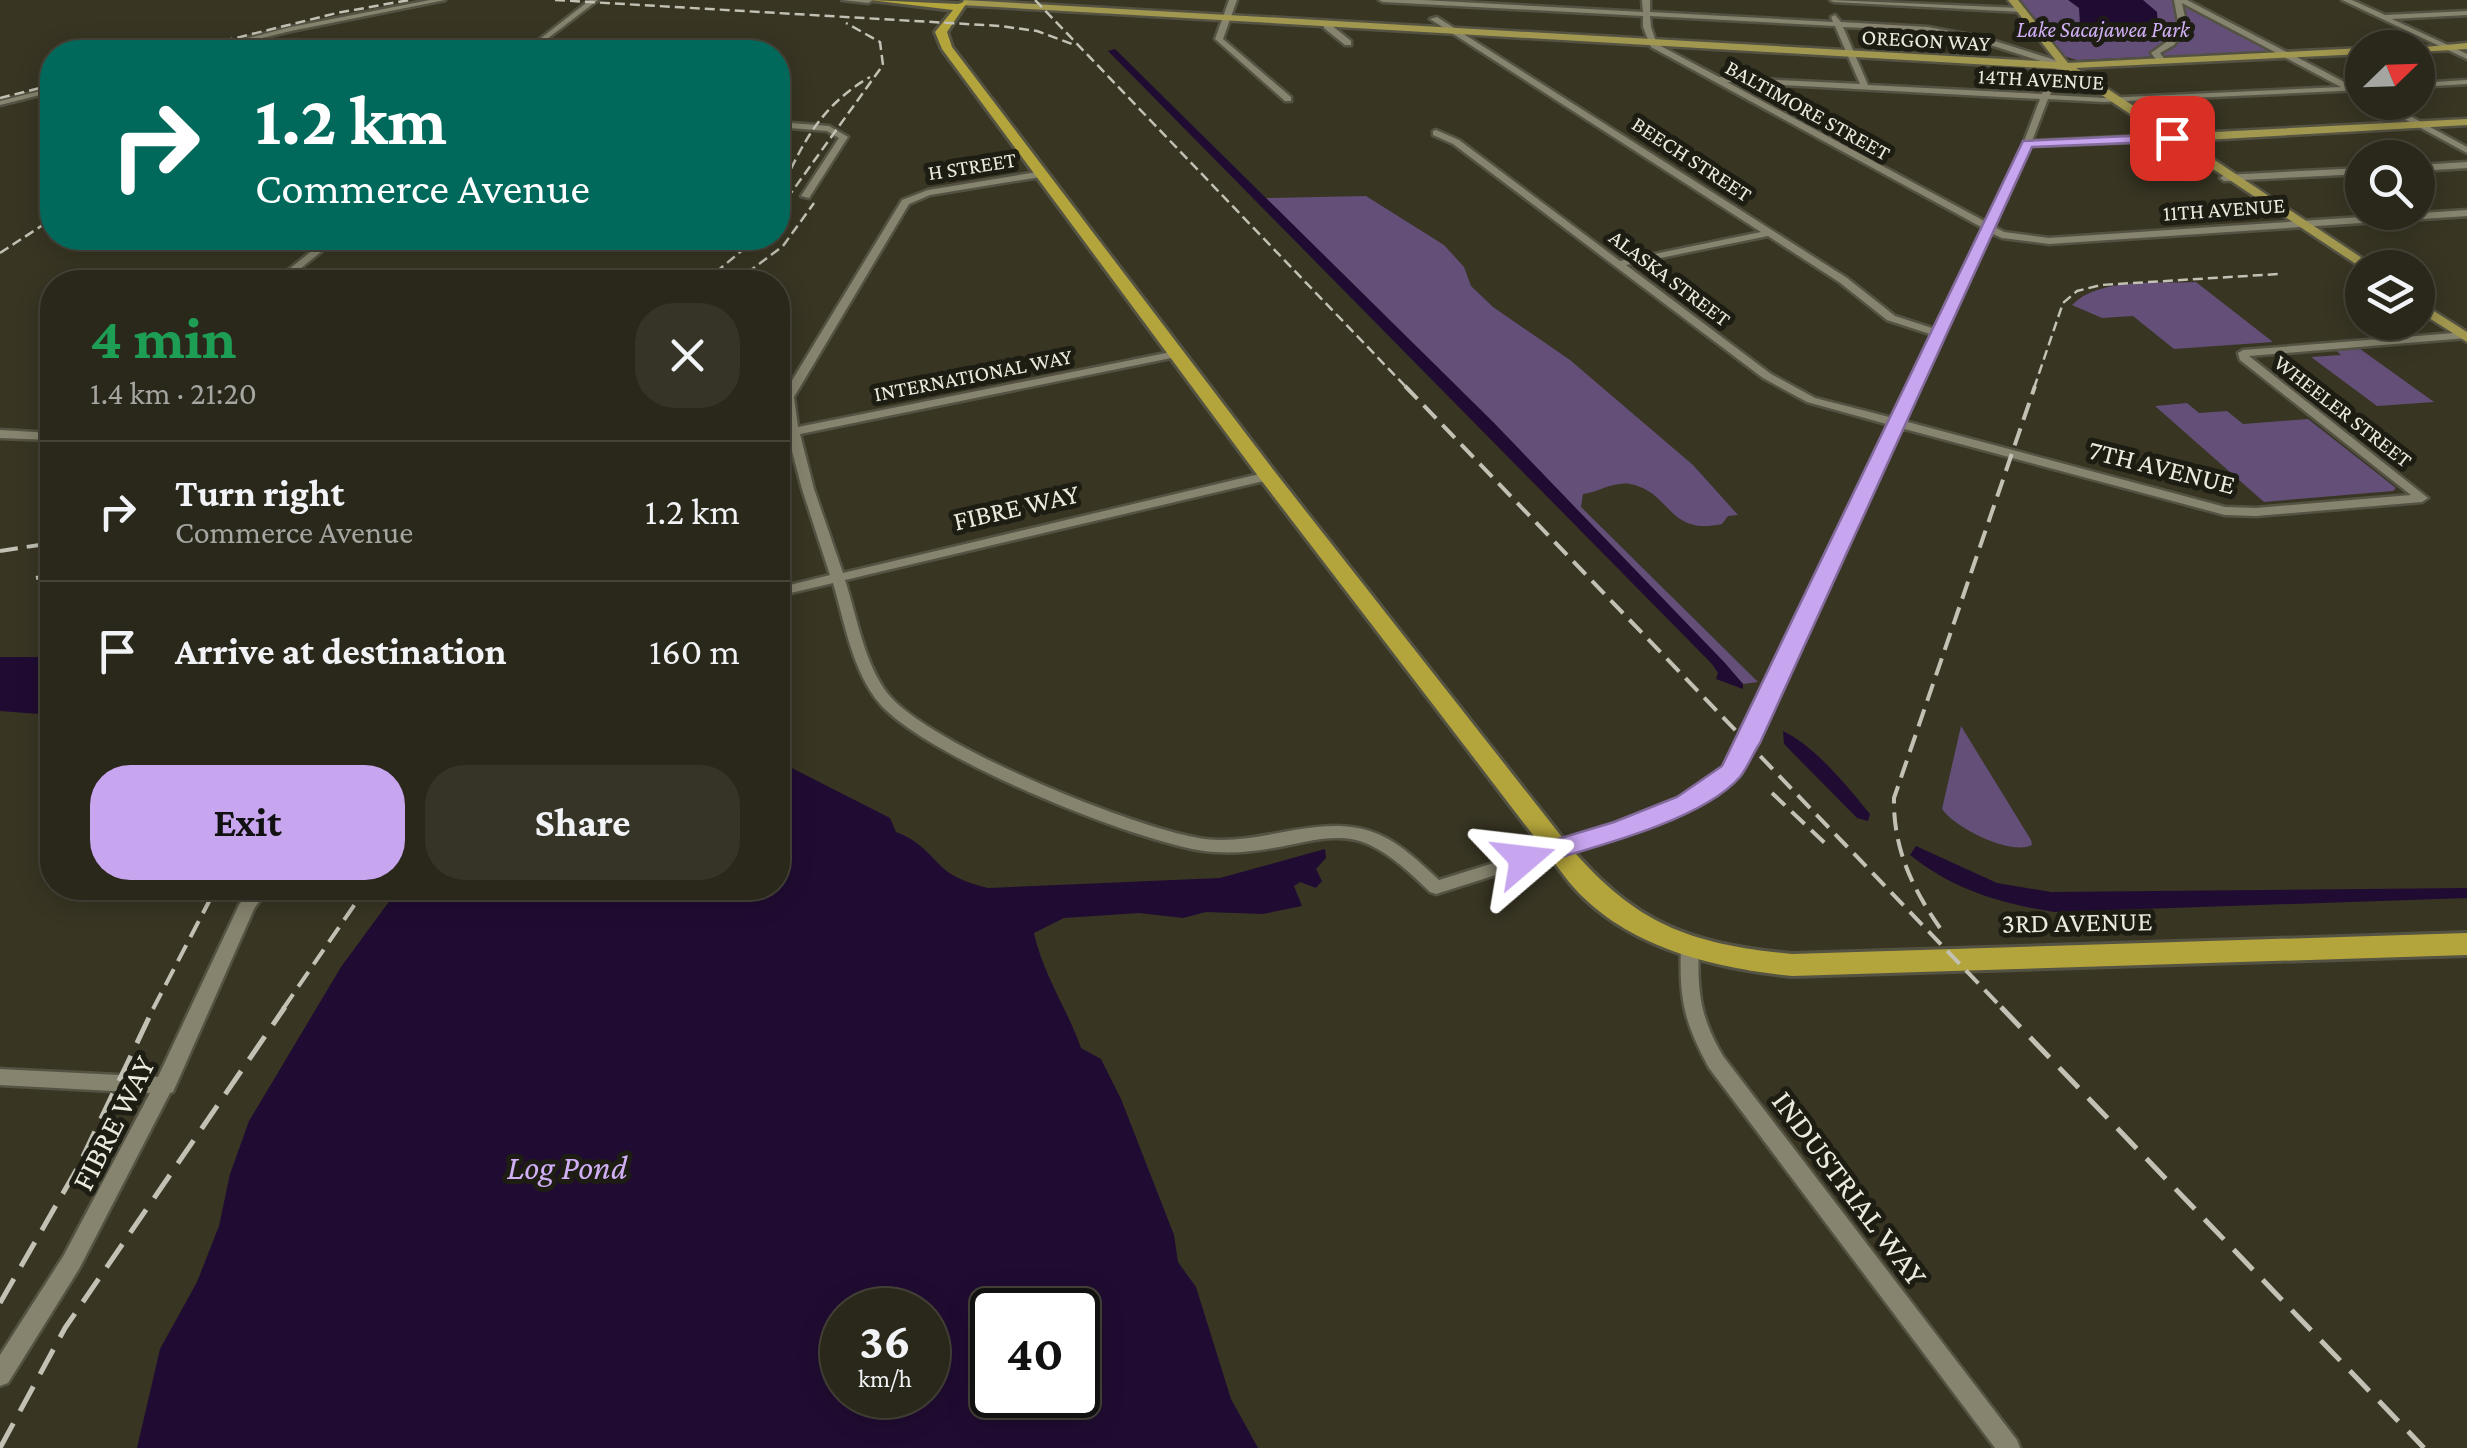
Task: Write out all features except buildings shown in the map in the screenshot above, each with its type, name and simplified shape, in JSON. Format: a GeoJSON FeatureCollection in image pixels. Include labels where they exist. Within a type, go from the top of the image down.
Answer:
{"type":"FeatureCollection","features":[{"type":"Feature","properties":{"kind":"highway","name":"OREGON WAY"},"geometry":{"type":"LineString","coordinates":[[918,0],[964,3]]}},
{"type":"Feature","properties":{"kind":"highway","name":"OREGON WAY"},"geometry":{"type":"LineString","coordinates":[[871,1],[964,3]]}},
{"type":"Feature","properties":{"kind":"highway","name":"3RD AVENUE"},"geometry":{"type":"LineString","coordinates":[[964,3],[944,27],[942,42],[1268,476],[1556,848],[1590,889],[1631,920],[1690,947],[1746,962],[1795,965],[2467,944]]}},
{"type":"Feature","properties":{"kind":"main road","name":"OREGON WAY"},"geometry":{"type":"LineString","coordinates":[[964,3],[1653,43]]}},
{"type":"Feature","properties":{"kind":"main road"},"geometry":{"type":"LineString","coordinates":[[2017,5],[2066,66]]}},
{"type":"Feature","properties":{"kind":"main road","name":"OREGON WAY"},"geometry":{"type":"LineString","coordinates":[[1225,19],[1433,24],[1484,36],[2066,66]]}},
{"type":"Feature","properties":{"kind":"main road"},"geometry":{"type":"LineString","coordinates":[[1472,42],[1484,36]]}},
{"type":"Feature","properties":{"kind":"main road"},"geometry":{"type":"LineString","coordinates":[[2435,48],[2467,46]]}},
{"type":"Feature","properties":{"kind":"main road"},"geometry":{"type":"LineString","coordinates":[[2066,66],[2345,52]]}},
{"type":"Feature","properties":{"kind":"main road","name":"OREGON WAY"},"geometry":{"type":"LineString","coordinates":[[1850,54],[2026,58],[2066,66]]}},
{"type":"Feature","properties":{"kind":"main road"},"geometry":{"type":"LineString","coordinates":[[2056,54],[2075,61],[2106,64]]}},
{"type":"Feature","properties":{"kind":"main road"},"geometry":{"type":"LineString","coordinates":[[2066,66],[2064,70],[2074,80],[2345,252]]}},
{"type":"Feature","properties":{"kind":"main road"},"geometry":{"type":"LineString","coordinates":[[2168,138],[2467,122]]}},
{"type":"Feature","properties":{"kind":"main road"},"geometry":{"type":"LineString","coordinates":[[2299,224],[2345,258]]}},
{"type":"Feature","properties":{"kind":"main road"},"geometry":{"type":"LineString","coordinates":[[2435,310],[2466,334]]}},
{"type":"Feature","properties":{"kind":"main road"},"geometry":{"type":"LineString","coordinates":[[2435,316],[2466,334]]}},
{"type":"Feature","properties":{"kind":"street"},"geometry":{"type":"LineString","coordinates":[[246,40],[441,0]]}},
{"type":"Feature","properties":{"kind":"street"},"geometry":{"type":"LineString","coordinates":[[542,40],[594,0]]}},
{"type":"Feature","properties":{"kind":"street"},"geometry":{"type":"LineString","coordinates":[[846,0],[871,1]]}},
{"type":"Feature","properties":{"kind":"street"},"geometry":{"type":"LineString","coordinates":[[1234,0],[1218,33],[1222,44],[1288,99]]}},
{"type":"Feature","properties":{"kind":"street"},"geometry":{"type":"LineString","coordinates":[[1382,0],[1951,32],[2026,58],[2056,54]]}},
{"type":"Feature","properties":{"kind":"street"},"geometry":{"type":"LineString","coordinates":[[1646,0],[1653,43]]}},
{"type":"Feature","properties":{"kind":"street"},"geometry":{"type":"LineString","coordinates":[[1865,87],[1831,0],[2017,5]]}},
{"type":"Feature","properties":{"kind":"street"},"geometry":{"type":"LineString","coordinates":[[2180,0],[2345,85]]}},
{"type":"Feature","properties":{"kind":"street"},"geometry":{"type":"LineString","coordinates":[[2162,61],[2155,53],[2171,44],[2183,26],[2180,0]]}},
{"type":"Feature","properties":{"kind":"street"},"geometry":{"type":"LineString","coordinates":[[2346,0],[2467,56]]}},
{"type":"Feature","properties":{"kind":"street"},"geometry":{"type":"LineString","coordinates":[[1433,24],[1439,2]]}},
{"type":"Feature","properties":{"kind":"street"},"geometry":{"type":"LineString","coordinates":[[1452,2],[1447,24],[1456,32]]}},
{"type":"Feature","properties":{"kind":"street"},"geometry":{"type":"LineString","coordinates":[[2383,18],[2467,13]]}},
{"type":"Feature","properties":{"kind":"street"},"geometry":{"type":"LineString","coordinates":[[1327,26],[1348,43]]}},
{"type":"Feature","properties":{"kind":"street","name":"BEECH STREET"},"geometry":{"type":"LineString","coordinates":[[1456,32],[1843,280],[1891,318],[1939,334]]}},
{"type":"Feature","properties":{"kind":"street","name":"BALTIMORE STREET"},"geometry":{"type":"LineString","coordinates":[[1653,43],[1986,227]]}},
{"type":"Feature","properties":{"kind":"street"},"geometry":{"type":"LineString","coordinates":[[790,449],[866,666],[884,700],[902,719],[937,741],[1092,811],[1206,845],[1242,844],[1336,829],[1373,837],[1407,857],[1436,887],[1622,829],[1689,802],[1731,772],[1748,743],[2027,144],[2054,74],[2066,66]]}},
{"type":"Feature","properties":{"kind":"street","name":"14TH AVENUE"},"geometry":{"type":"LineString","coordinates":[[1718,79],[2108,100],[2345,88]]}},
{"type":"Feature","properties":{"kind":"street"},"geometry":{"type":"LineString","coordinates":[[2435,84],[2467,82]]}},
{"type":"Feature","properties":{"kind":"street"},"geometry":{"type":"LineString","coordinates":[[0,103],[40,93]]}},
{"type":"Feature","properties":{"kind":"street"},"geometry":{"type":"LineString","coordinates":[[2410,120],[2467,150]]}},
{"type":"Feature","properties":{"kind":"street"},"geometry":{"type":"LineString","coordinates":[[790,126],[829,128],[844,137],[806,196]]}},
{"type":"Feature","properties":{"kind":"street","name":"ALASKA STREET"},"geometry":{"type":"LineString","coordinates":[[1436,134],[1456,142],[1783,386],[1821,404],[1896,424]]}},
{"type":"Feature","properties":{"kind":"street"},"geometry":{"type":"LineString","coordinates":[[2027,144],[2168,138]]}},
{"type":"Feature","properties":{"kind":"street"},"geometry":{"type":"LineString","coordinates":[[2435,167],[2467,165]]}},
{"type":"Feature","properties":{"kind":"street"},"geometry":{"type":"LineString","coordinates":[[2229,178],[2345,173]]}},
{"type":"Feature","properties":{"kind":"street","name":"H STREET"},"geometry":{"type":"LineString","coordinates":[[790,393],[900,207],[909,199],[928,192],[1043,174]]}},
{"type":"Feature","properties":{"kind":"street","name":"11TH AVENUE"},"geometry":{"type":"LineString","coordinates":[[1986,227],[2010,237],[2050,240],[2467,213]]}},
{"type":"Feature","properties":{"kind":"street"},"geometry":{"type":"LineString","coordinates":[[1618,264],[1769,233]]}},
{"type":"Feature","properties":{"kind":"street"},"geometry":{"type":"LineString","coordinates":[[293,270],[318,250]]}},
{"type":"Feature","properties":{"kind":"street","name":"WHEELER STREET"},"geometry":{"type":"LineString","coordinates":[[2422,498],[2244,358],[2243,353],[2466,334]]}},
{"type":"Feature","properties":{"kind":"street","name":"INTERNATIONAL WAY"},"geometry":{"type":"LineString","coordinates":[[790,432],[1176,354]]}},
{"type":"Feature","properties":{"kind":"street","name":"7TH AVENUE"},"geometry":{"type":"LineString","coordinates":[[1896,424],[2226,511],[2422,498]]}},
{"type":"Feature","properties":{"kind":"street"},"geometry":{"type":"LineString","coordinates":[[0,434],[40,436]]}},
{"type":"Feature","properties":{"kind":"street","name":"FIBRE WAY"},"geometry":{"type":"LineString","coordinates":[[790,589],[1268,476]]}},
{"type":"Feature","properties":{"kind":"street","name":"FIBRE WAY"},"geometry":{"type":"LineString","coordinates":[[0,1375],[77,1256],[166,1086],[252,900]]}},
{"type":"Feature","properties":{"kind":"street","name":"INDUSTRIAL WAY"},"geometry":{"type":"LineString","coordinates":[[1690,947],[1688,986],[1693,1023],[1716,1062],[2009,1448]]}},
{"type":"Feature","properties":{"kind":"street"},"geometry":{"type":"LineString","coordinates":[[0,1077],[166,1086]]}},
{"type":"Feature","properties":{"kind":"green space","name":"Lake Sacajawea Park"},"geometry":{"type":"Polygon","coordinates":[[[2020,0],[2178,0],[2271,51],[2077,60],[2064,56],[2020,0]]]}},
{"type":"Feature","properties":{"kind":"green space"},"geometry":{"type":"Polygon","coordinates":[[[1366,196],[1444,245],[1464,267],[1471,286],[1493,307],[1570,360],[1693,465],[1738,515],[1728,516],[1722,524],[1690,524],[1654,495],[1624,483],[1583,494],[1581,507],[1758,682],[1743,684],[1493,422],[1266,198],[1366,196]]]}},
{"type":"Feature","properties":{"kind":"green space"},"geometry":{"type":"Polygon","coordinates":[[[2196,282],[2273,342],[2174,349],[2133,316],[2102,318],[2072,305],[2083,296],[2113,286],[2196,282]]]}},
{"type":"Feature","properties":{"kind":"green space"},"geometry":{"type":"Polygon","coordinates":[[[2356,346],[2434,402],[2377,406],[2311,357],[2341,355],[2333,348],[2356,346]]]}},
{"type":"Feature","properties":{"kind":"green space"},"geometry":{"type":"Polygon","coordinates":[[[2187,403],[2199,413],[2227,411],[2243,424],[2308,419],[2396,488],[2264,502],[2155,406],[2187,403]]]}},
{"type":"Feature","properties":{"kind":"green space"},"geometry":{"type":"Polygon","coordinates":[[[1961,726],[2032,845],[2011,847],[1984,838],[1942,809],[1961,726]]]}},
{"type":"Feature","properties":{"kind":"water"},"geometry":{"type":"Polygon","coordinates":[[[2068,0],[2143,0],[2157,12],[2158,25],[2138,36],[2110,38],[2080,25],[2079,8],[2068,0]]]}},
{"type":"Feature","properties":{"kind":"water"},"geometry":{"type":"Polygon","coordinates":[[[1115,49],[1493,422],[1725,663],[1743,689],[1716,679],[1718,673],[1712,664],[1108,51],[1115,49]]]}},
{"type":"Feature","properties":{"kind":"water"},"geometry":{"type":"Polygon","coordinates":[[[0,657],[40,657],[40,714],[0,711],[0,657]]]}},
{"type":"Feature","properties":{"kind":"water"},"geometry":{"type":"Polygon","coordinates":[[[1783,731],[1830,768],[1870,814],[1868,821],[1857,818],[1784,744],[1783,731]]]}},
{"type":"Feature","properties":{"kind":"water","name":"Log Pond"},"geometry":{"type":"Polygon","coordinates":[[[790,767],[890,818],[896,832],[916,843],[947,871],[988,888],[1220,878],[1325,849],[1326,858],[1316,869],[1322,881],[1316,888],[1300,882],[1294,886],[1302,906],[1263,914],[1206,912],[1183,918],[1139,913],[1064,918],[1034,933],[1043,963],[1081,1048],[1101,1059],[1121,1099],[1174,1235],[1178,1262],[1196,1287],[1231,1399],[1258,1448],[137,1448],[160,1349],[197,1282],[219,1226],[230,1174],[249,1121],[341,967],[390,900],[790,900],[790,767]]]}},
{"type":"Feature","properties":{"kind":"water"},"geometry":{"type":"Polygon","coordinates":[[[1916,846],[1997,883],[2051,892],[2467,888],[2467,898],[2054,912],[1960,886],[1910,855],[1916,846]]]}},
{"type":"Feature","properties":{"kind":"railway"},"geometry":{"type":"LineString","coordinates":[[228,40],[409,0]]}},
{"type":"Feature","properties":{"kind":"railway"},"geometry":{"type":"LineString","coordinates":[[555,0],[1000,26],[1037,31],[1072,44]]}},
{"type":"Feature","properties":{"kind":"railway"},"geometry":{"type":"LineString","coordinates":[[1035,0],[1407,388]]}},
{"type":"Feature","properties":{"kind":"railway"},"geometry":{"type":"LineString","coordinates":[[790,194],[883,65],[880,42],[846,23]]}},
{"type":"Feature","properties":{"kind":"railway"},"geometry":{"type":"LineString","coordinates":[[790,171],[825,114],[870,77]]}},
{"type":"Feature","properties":{"kind":"railway"},"geometry":{"type":"LineString","coordinates":[[0,98],[40,88]]}},
{"type":"Feature","properties":{"kind":"railway"},"geometry":{"type":"LineString","coordinates":[[790,236],[814,203]]}},
{"type":"Feature","properties":{"kind":"railway"},"geometry":{"type":"LineString","coordinates":[[0,253],[40,227]]}},
{"type":"Feature","properties":{"kind":"railway"},"geometry":{"type":"LineString","coordinates":[[718,270],[743,250]]}},
{"type":"Feature","properties":{"kind":"railway"},"geometry":{"type":"LineString","coordinates":[[751,270],[778,250]]}},
{"type":"Feature","properties":{"kind":"railway"},"geometry":{"type":"LineString","coordinates":[[2034,388],[2063,303],[2077,291],[2101,285],[2278,274]]}},
{"type":"Feature","properties":{"kind":"railway"},"geometry":{"type":"LineString","coordinates":[[1405,386],[2003,1009]]}},
{"type":"Feature","properties":{"kind":"railway"},"geometry":{"type":"LineString","coordinates":[[1940,928],[1906,867],[1897,834],[1894,798],[2035,386]]}},
{"type":"Feature","properties":{"kind":"railway"},"geometry":{"type":"LineString","coordinates":[[0,551],[40,545]]}},
{"type":"Feature","properties":{"kind":"railway"},"geometry":{"type":"LineString","coordinates":[[36,578],[40,577]]}},
{"type":"Feature","properties":{"kind":"railway"},"geometry":{"type":"LineString","coordinates":[[1772,793],[1830,848]]}},
{"type":"Feature","properties":{"kind":"railway"},"geometry":{"type":"LineString","coordinates":[[154,1008],[210,900]]}},
{"type":"Feature","properties":{"kind":"railway"},"geometry":{"type":"LineString","coordinates":[[283,1009],[358,900]]}},
{"type":"Feature","properties":{"kind":"railway"},"geometry":{"type":"LineString","coordinates":[[0,1448],[65,1328],[285,1007]]}},
{"type":"Feature","properties":{"kind":"railway"},"geometry":{"type":"LineString","coordinates":[[2001,1007],[2424,1448]]}},
{"type":"Feature","properties":{"kind":"railway"},"geometry":{"type":"LineString","coordinates":[[0,1303],[78,1167],[154,1008]]}},
{"type":"Feature","properties":{"kind":"route"},"geometry":{"type":"LineString","coordinates":[[1524,859],[1622,829],[1685,803],[1731,772],[1748,743],[2027,144],[2172,138]]}}]}
